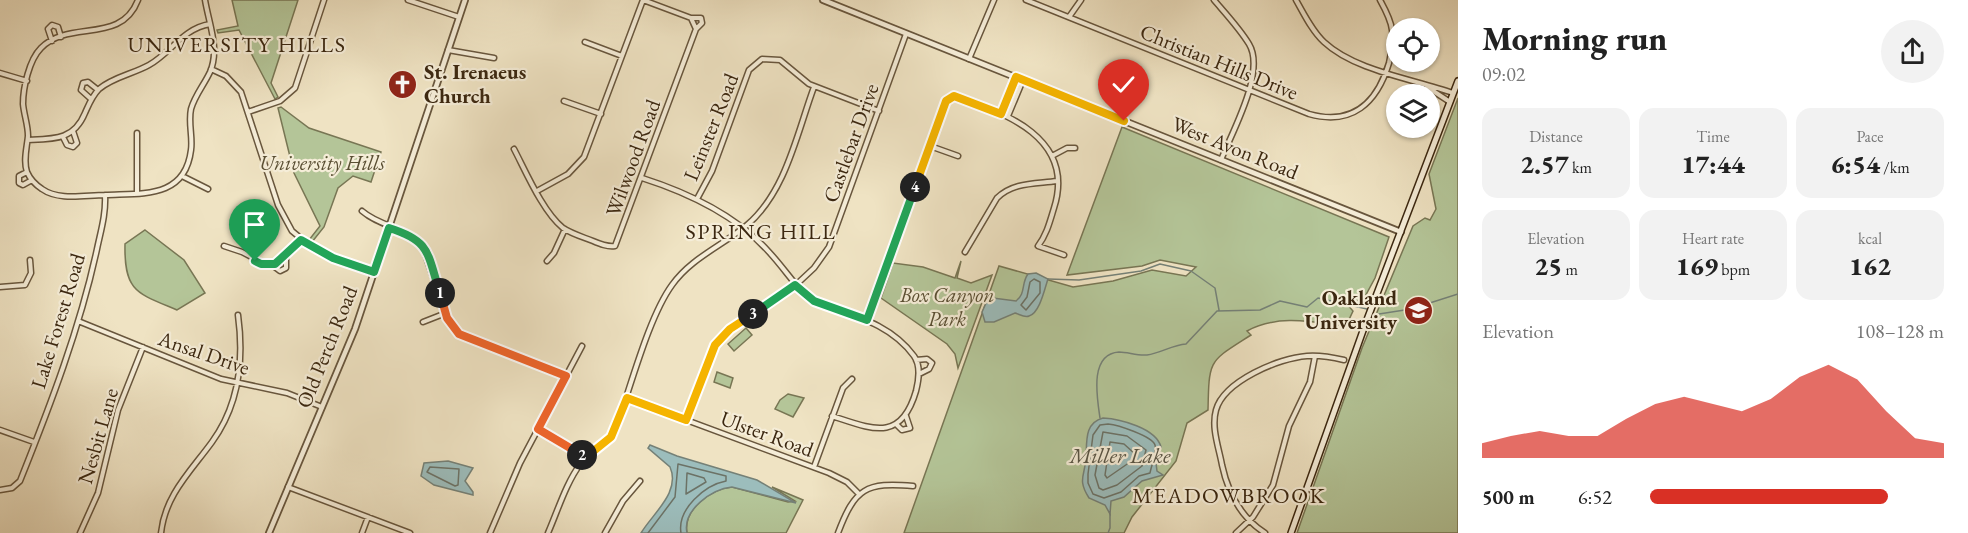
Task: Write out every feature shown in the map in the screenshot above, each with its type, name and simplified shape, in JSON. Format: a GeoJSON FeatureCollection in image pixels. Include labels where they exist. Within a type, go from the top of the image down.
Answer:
{"type":"FeatureCollection","features":[{"type":"Feature","properties":{"kind":"main road"},"geometry":{"type":"LineString","coordinates":[[1291,533],[1458,81]]}},
{"type":"Feature","properties":{"kind":"street"},"geometry":{"type":"LineString","coordinates":[[138,0],[132,12],[116,26],[61,37],[51,41],[36,55],[27,81],[23,105],[28,140],[27,172],[45,191],[59,196],[165,190],[182,176],[191,152],[192,108],[211,69],[214,43],[205,0]]}},
{"type":"Feature","properties":{"kind":"street"},"geometry":{"type":"LineString","coordinates":[[248,111],[280,101],[295,88],[324,0]]}},
{"type":"Feature","properties":{"kind":"street"},"geometry":{"type":"LineString","coordinates":[[408,0],[459,17]]}},
{"type":"Feature","properties":{"kind":"street","name":"Old Perch Road"},"geometry":{"type":"LineString","coordinates":[[269,533],[349,343],[465,0]]}},
{"type":"Feature","properties":{"kind":"street"},"geometry":{"type":"LineString","coordinates":[[537,190],[568,174],[579,164],[601,114],[643,0],[691,18],[701,18],[702,23],[696,29],[691,18]]}},
{"type":"Feature","properties":{"kind":"street","name":"West Avon Road"},"geometry":{"type":"LineString","coordinates":[[823,0],[1401,232]]}},
{"type":"Feature","properties":{"kind":"street"},"geometry":{"type":"LineString","coordinates":[[969,59],[994,0]]}},
{"type":"Feature","properties":{"kind":"street","name":"Christian Hills Drive"},"geometry":{"type":"LineString","coordinates":[[1026,0],[1323,118],[1343,117],[1370,100],[1386,72]]}},
{"type":"Feature","properties":{"kind":"street"},"geometry":{"type":"LineString","coordinates":[[1069,17],[1082,0]]}},
{"type":"Feature","properties":{"kind":"street"},"geometry":{"type":"LineString","coordinates":[[1214,0],[1250,45],[1255,66],[1249,90],[1221,161]]}},
{"type":"Feature","properties":{"kind":"street"},"geometry":{"type":"LineString","coordinates":[[1296,0],[1317,35],[1332,49],[1419,84]]}},
{"type":"Feature","properties":{"kind":"street","name":"Christian Hills Drive"},"geometry":{"type":"LineString","coordinates":[[1380,0],[1387,18]]}},
{"type":"Feature","properties":{"kind":"street"},"geometry":{"type":"LineString","coordinates":[[28,140],[63,137],[73,131],[98,90],[150,64],[182,35],[210,24]]}},
{"type":"Feature","properties":{"kind":"street"},"geometry":{"type":"LineString","coordinates":[[51,41],[48,29],[52,25],[58,27],[61,37]]}},
{"type":"Feature","properties":{"kind":"street","name":"Wilwood Road"},"geometry":{"type":"LineString","coordinates":[[565,229],[608,246],[615,246],[696,29]]}},
{"type":"Feature","properties":{"kind":"street","name":"Castlebar Drive"},"geometry":{"type":"LineString","coordinates":[[686,420],[709,357],[721,337],[795,285],[814,268],[833,238],[906,34]]}},
{"type":"Feature","properties":{"kind":"street"},"geometry":{"type":"LineString","coordinates":[[585,42],[622,56]]}},
{"type":"Feature","properties":{"kind":"street"},"geometry":{"type":"LineString","coordinates":[[448,50],[494,58]]}},
{"type":"Feature","properties":{"kind":"street","name":"Leinster Road"},"geometry":{"type":"LineString","coordinates":[[697,199],[712,171],[755,63],[762,59],[780,60],[814,87],[879,111]]}},
{"type":"Feature","properties":{"kind":"street"},"geometry":{"type":"LineString","coordinates":[[211,69],[236,85],[241,92],[284,219],[301,240],[333,258],[374,272]]}},
{"type":"Feature","properties":{"kind":"street"},"geometry":{"type":"LineString","coordinates":[[0,74],[27,81]]}},
{"type":"Feature","properties":{"kind":"street"},"geometry":{"type":"LineString","coordinates":[[1001,114],[1016,77]]}},
{"type":"Feature","properties":{"kind":"street"},"geometry":{"type":"LineString","coordinates":[[1008,117],[1023,80]]}},
{"type":"Feature","properties":{"kind":"street"},"geometry":{"type":"LineString","coordinates":[[92,99],[81,90],[82,83],[88,82],[98,90]]}},
{"type":"Feature","properties":{"kind":"street"},"geometry":{"type":"LineString","coordinates":[[548,533],[572,478],[585,458],[611,437],[658,313],[670,288],[686,269],[743,228],[764,208],[780,182],[814,87]]}},
{"type":"Feature","properties":{"kind":"street"},"geometry":{"type":"LineString","coordinates":[[1440,90],[1453,93]]}},
{"type":"Feature","properties":{"kind":"street"},"geometry":{"type":"LineString","coordinates":[[1440,95],[1450,102]]}},
{"type":"Feature","properties":{"kind":"street"},"geometry":{"type":"LineString","coordinates":[[867,320],[946,101],[950,97],[958,97],[1001,114],[1034,132],[1052,156],[1057,181],[1057,200],[1038,246],[1064,255]]}},
{"type":"Feature","properties":{"kind":"street"},"geometry":{"type":"LineString","coordinates":[[564,101],[601,114]]}},
{"type":"Feature","properties":{"kind":"street"},"geometry":{"type":"LineString","coordinates":[[63,137],[67,145],[73,147],[77,143],[73,131]]}},
{"type":"Feature","properties":{"kind":"street"},"geometry":{"type":"LineString","coordinates":[[137,133],[137,193]]}},
{"type":"Feature","properties":{"kind":"street"},"geometry":{"type":"LineString","coordinates":[[930,146],[958,156]]}},
{"type":"Feature","properties":{"kind":"street"},"geometry":{"type":"LineString","coordinates":[[1052,156],[1067,148],[1075,148]]}},
{"type":"Feature","properties":{"kind":"street"},"geometry":{"type":"LineString","coordinates":[[514,149],[553,216],[565,229],[554,253],[547,261]]}},
{"type":"Feature","properties":{"kind":"street"},"geometry":{"type":"LineString","coordinates":[[27,172],[19,176],[19,183],[23,185],[33,180]]}},
{"type":"Feature","properties":{"kind":"street"},"geometry":{"type":"LineString","coordinates":[[182,176],[208,189]]}},
{"type":"Feature","properties":{"kind":"street"},"geometry":{"type":"LineString","coordinates":[[642,178],[697,199],[743,228],[769,252],[795,285],[814,301],[867,320],[887,330],[916,360],[919,374],[912,406],[906,416],[896,424],[873,429],[832,416]]}},
{"type":"Feature","properties":{"kind":"street"},"geometry":{"type":"LineString","coordinates":[[965,252],[997,198],[1004,191],[1023,185],[1057,181]]}},
{"type":"Feature","properties":{"kind":"street","name":"Lake Forest Road"},"geometry":{"type":"LineString","coordinates":[[0,490],[12,488],[20,481],[78,321],[92,280],[105,214],[105,195]]}},
{"type":"Feature","properties":{"kind":"street"},"geometry":{"type":"LineString","coordinates":[[362,211],[389,228],[413,236],[421,243],[446,313],[454,328],[469,339],[566,376]]}},
{"type":"Feature","properties":{"kind":"street"},"geometry":{"type":"LineString","coordinates":[[272,265],[286,257],[301,240]]}},
{"type":"Feature","properties":{"kind":"street"},"geometry":{"type":"LineString","coordinates":[[224,246],[242,252],[261,264],[272,265],[280,271],[286,268],[286,257]]}},
{"type":"Feature","properties":{"kind":"street"},"geometry":{"type":"LineString","coordinates":[[0,286],[25,285],[31,273],[30,260]]}},
{"type":"Feature","properties":{"kind":"street"},"geometry":{"type":"LineString","coordinates":[[423,322],[446,313]]}},
{"type":"Feature","properties":{"kind":"street"},"geometry":{"type":"LineString","coordinates":[[161,533],[170,500],[221,428],[237,383],[241,360],[238,315]]}},
{"type":"Feature","properties":{"kind":"street","name":"Ansal Drive"},"geometry":{"type":"LineString","coordinates":[[78,321],[221,379],[287,393],[322,407]]}},
{"type":"Feature","properties":{"kind":"street"},"geometry":{"type":"LineString","coordinates":[[490,533],[520,463],[582,346]]}},
{"type":"Feature","properties":{"kind":"street","name":"Nesbit Lane"},"geometry":{"type":"LineString","coordinates":[[80,533],[98,493],[118,410],[143,347]]}},
{"type":"Feature","properties":{"kind":"street"},"geometry":{"type":"LineString","coordinates":[[1236,533],[1250,522],[1273,485],[1288,426],[1310,382],[1315,356]]}},
{"type":"Feature","properties":{"kind":"street"},"geometry":{"type":"LineString","coordinates":[[1265,533],[1250,522],[1237,506],[1227,486],[1215,432],[1217,409],[1225,393],[1244,379],[1296,358],[1315,356],[1344,360]]}},
{"type":"Feature","properties":{"kind":"street"},"geometry":{"type":"LineString","coordinates":[[916,360],[927,359],[932,363],[929,369],[919,374]]}},
{"type":"Feature","properties":{"kind":"street"},"geometry":{"type":"LineString","coordinates":[[814,467],[843,388],[852,379]]}},
{"type":"Feature","properties":{"kind":"street","name":"Ulster Road"},"geometry":{"type":"LineString","coordinates":[[627,398],[814,467],[847,482],[858,493]]}},
{"type":"Feature","properties":{"kind":"street"},"geometry":{"type":"LineString","coordinates":[[896,424],[899,429],[907,430],[910,424],[906,416]]}},
{"type":"Feature","properties":{"kind":"street"},"geometry":{"type":"LineString","coordinates":[[538,429],[585,458]]}},
{"type":"Feature","properties":{"kind":"street"},"geometry":{"type":"LineString","coordinates":[[0,430],[34,442]]}},
{"type":"Feature","properties":{"kind":"street"},"geometry":{"type":"LineString","coordinates":[[605,533],[623,501],[640,482]]}},
{"type":"Feature","properties":{"kind":"street"},"geometry":{"type":"LineString","coordinates":[[838,533],[858,493],[878,485],[914,486]]}},
{"type":"Feature","properties":{"kind":"street"},"geometry":{"type":"LineString","coordinates":[[288,487],[410,533]]}},
{"type":"Feature","properties":{"kind":"street"},"geometry":{"type":"LineString","coordinates":[[362,533],[368,517]]}},
{"type":"Feature","properties":{"kind":"green space","name":"University Hills"},"geometry":{"type":"Polygon","coordinates":[[[232,0],[298,0],[271,83],[278,97],[275,99],[239,30],[218,33],[217,30],[238,26],[232,0]]]}},
{"type":"Feature","properties":{"kind":"green space","name":"Oakland University"},"geometry":{"type":"Polygon","coordinates":[[[1458,98],[1458,533],[1297,533],[1362,348],[1413,226],[1425,218],[1430,220],[1436,209],[1429,174],[1458,98]]]}},
{"type":"Feature","properties":{"kind":"green space","name":"University Hills"},"geometry":{"type":"Polygon","coordinates":[[[281,107],[309,128],[381,152],[371,182],[353,176],[338,188],[324,227],[312,242],[309,240],[320,226],[294,173],[278,108],[281,107]]]}},
{"type":"Feature","properties":{"kind":"green space"},"geometry":{"type":"Polygon","coordinates":[[[1122,127],[1389,237],[1375,278],[1362,302],[1340,296],[1353,311],[1346,326],[1309,321],[1271,322],[1247,331],[1251,335],[1219,357],[1214,363],[1209,380],[1208,410],[1187,423],[1176,461],[1132,517],[1124,533],[904,533],[999,266],[1073,287],[1113,281],[1152,270],[1186,276],[1196,267],[1160,260],[1142,266],[1067,275],[1122,127]]]}},
{"type":"Feature","properties":{"kind":"green space"},"geometry":{"type":"Polygon","coordinates":[[[145,230],[184,260],[205,293],[177,310],[136,289],[127,272],[125,244],[145,230]]]}},
{"type":"Feature","properties":{"kind":"green space","name":"Box Canyon Park"},"geometry":{"type":"Polygon","coordinates":[[[961,261],[957,278],[971,283],[992,275],[958,368],[955,354],[947,344],[881,298],[893,263],[923,267],[955,278],[961,261]]]}},
{"type":"Feature","properties":{"kind":"green space"},"geometry":{"type":"Polygon","coordinates":[[[746,328],[752,335],[734,351],[728,344],[746,328]]]}},
{"type":"Feature","properties":{"kind":"green space"},"geometry":{"type":"Polygon","coordinates":[[[717,372],[733,378],[730,388],[714,382],[717,372]]]}},
{"type":"Feature","properties":{"kind":"green space"},"geometry":{"type":"Polygon","coordinates":[[[788,394],[804,398],[793,417],[775,409],[780,400],[788,394]]]}},
{"type":"Feature","properties":{"kind":"green space"},"geometry":{"type":"Polygon","coordinates":[[[732,487],[788,502],[795,501],[772,487],[803,500],[786,533],[687,533],[689,516],[694,508],[707,496],[732,487]]]}},
{"type":"Feature","properties":{"kind":"water"},"geometry":{"type":"Polygon","coordinates":[[[1036,273],[1048,279],[1039,305],[1033,314],[1026,317],[1015,313],[994,322],[985,322],[982,312],[987,301],[993,298],[1016,301],[1021,295],[1028,274],[1036,273]]]}},
{"type":"Feature","properties":{"kind":"water","name":"Miller Lake"},"geometry":{"type":"Polygon","coordinates":[[[1103,418],[1119,420],[1145,430],[1158,440],[1161,447],[1156,463],[1157,471],[1163,475],[1142,481],[1124,497],[1111,501],[1110,514],[1105,505],[1089,498],[1083,486],[1088,434],[1092,424],[1103,418]]]}},
{"type":"Feature","properties":{"kind":"water"},"geometry":{"type":"Polygon","coordinates":[[[650,445],[677,456],[757,480],[796,503],[732,487],[716,492],[700,502],[689,516],[687,533],[641,533],[664,502],[672,485],[670,467],[648,448],[650,445]]]}},
{"type":"Feature","properties":{"kind":"water"},"geometry":{"type":"Polygon","coordinates":[[[448,461],[473,468],[465,481],[473,495],[434,485],[421,476],[424,463],[448,461]]]}},
{"type":"Feature","properties":{"kind":"waterway"},"geometry":{"type":"LineString","coordinates":[[1048,279],[1079,280],[1141,271],[1160,264],[1191,271],[1215,288],[1219,310]]}},
{"type":"Feature","properties":{"kind":"waterway"},"geometry":{"type":"LineString","coordinates":[[1379,314],[1411,309],[1458,294]]}},
{"type":"Feature","properties":{"kind":"waterway"},"geometry":{"type":"LineString","coordinates":[[1100,418],[1097,378],[1103,360],[1109,355],[1119,352],[1147,355],[1186,344],[1217,311],[1260,310],[1280,301],[1307,307],[1318,298],[1367,309]]}},
{"type":"Feature","properties":{"kind":"waterway"},"geometry":{"type":"LineString","coordinates":[[1108,533],[1110,514]]}},
{"type":"Feature","properties":{"kind":"place","name":"St. Irenaeus Church"},"geometry":{"type":"Point","coordinates":[403,84]}},
{"type":"Feature","properties":{"kind":"place","name":"Oakland University"},"geometry":{"type":"Point","coordinates":[1418,310]}},
{"type":"Feature","properties":{"kind":"district","name":"UNIVERSITY HILLS"},"geometry":{"type":"Point","coordinates":[237,44]}},
{"type":"Feature","properties":{"kind":"district","name":"SPRING HILL"},"geometry":{"type":"Point","coordinates":[761,231]}},
{"type":"Feature","properties":{"kind":"district","name":"MEADOWBROOK"},"geometry":{"type":"Point","coordinates":[1229,495]}},
{"type":"Feature","properties":{"kind":"route"},"geometry":{"type":"LineString","coordinates":[[255,261],[267,265],[275,264],[290,254],[301,240],[315,250],[333,258],[374,272],[389,228],[417,238],[424,248],[447,318],[459,334],[482,345],[566,376],[538,429],[585,458],[611,437],[627,398],[686,420],[709,357],[721,337],[795,285],[814,301],[867,320],[946,101],[950,97],[958,97],[1001,114],[1016,77],[1124,121]]}}]}
